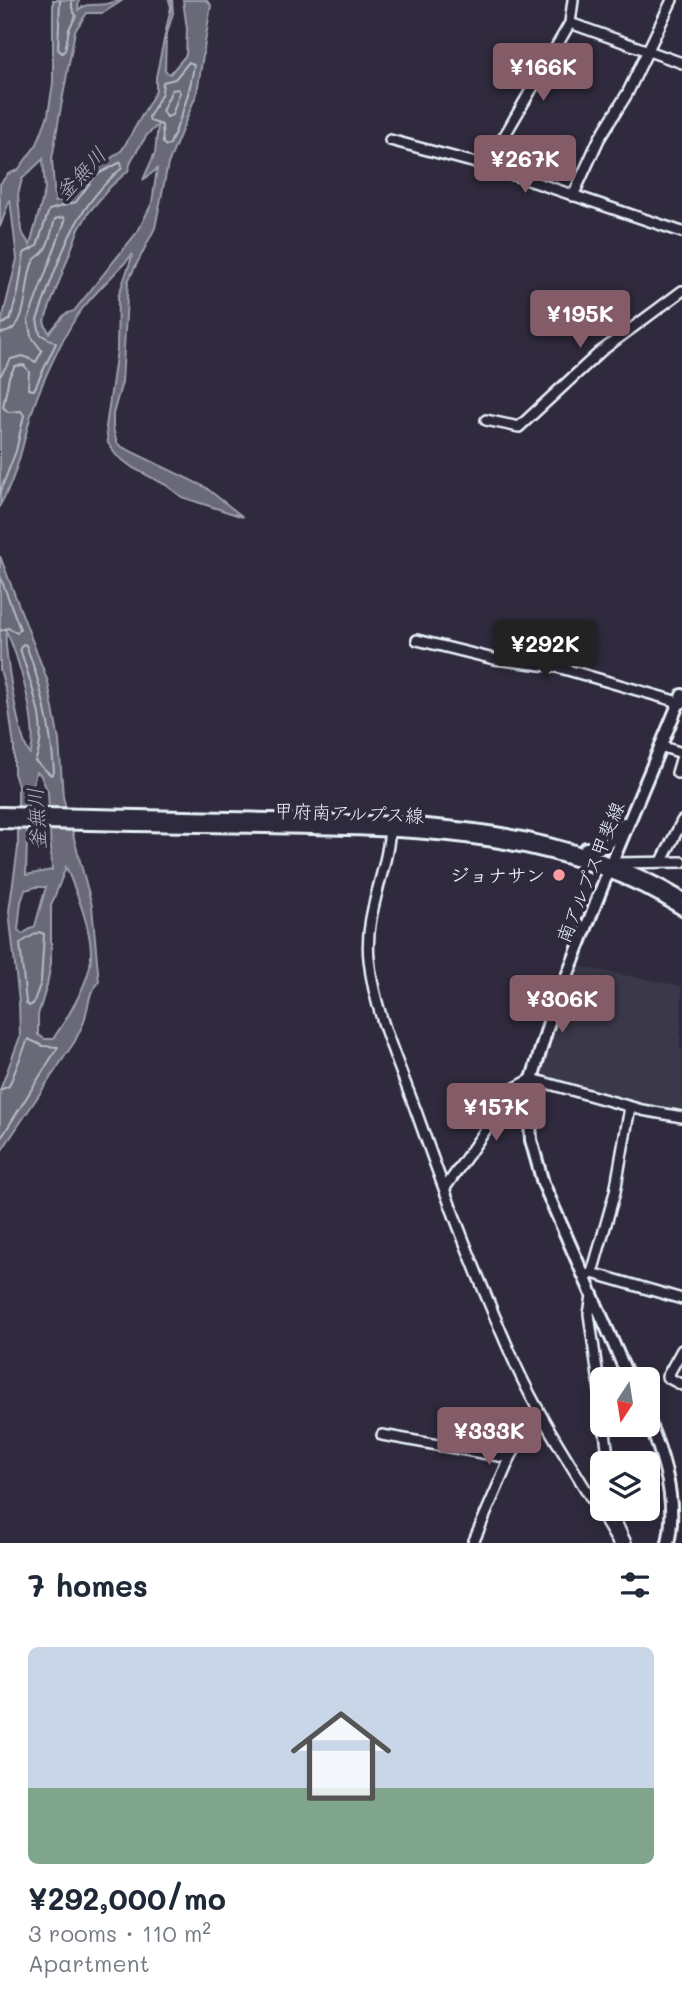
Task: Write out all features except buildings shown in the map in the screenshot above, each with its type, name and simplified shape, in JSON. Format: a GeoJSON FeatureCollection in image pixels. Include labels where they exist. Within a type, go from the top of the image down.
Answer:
{"type":"FeatureCollection","features":[{"type":"Feature","properties":{"kind":"main road","name":"南アルプス甲斐線"},"geometry":{"type":"LineString","coordinates":[[624,1367],[592,1296],[588,1276],[536,1163],[529,1119],[532,1080],[550,1022],[610,867],[681,700]]}},
{"type":"Feature","properties":{"kind":"main road","name":"甲府南アルプス線"},"geometry":{"type":"LineString","coordinates":[[0,813],[477,829],[532,838],[682,898]]}},
{"type":"Feature","properties":{"kind":"main road"},"geometry":{"type":"LineString","coordinates":[[532,838],[600,849],[611,842],[620,827],[631,817]]}},
{"type":"Feature","properties":{"kind":"main road","name":"甲府南アルプス線"},"geometry":{"type":"LineString","coordinates":[[0,822],[344,825]]}},
{"type":"Feature","properties":{"kind":"main road","name":"甲府南アルプス線"},"geometry":{"type":"LineString","coordinates":[[390,827],[492,839],[610,867],[682,909]]}},
{"type":"Feature","properties":{"kind":"main road"},"geometry":{"type":"LineString","coordinates":[[654,1437],[668,1480],[671,1523],[668,1543]]}},
{"type":"Feature","properties":{"kind":"street"},"geometry":{"type":"LineString","coordinates":[[487,166],[570,23],[573,0]]}},
{"type":"Feature","properties":{"kind":"street"},"geometry":{"type":"LineString","coordinates":[[573,196],[599,139],[627,94],[672,0]]}},
{"type":"Feature","properties":{"kind":"street"},"geometry":{"type":"LineString","coordinates":[[570,23],[682,63]]}},
{"type":"Feature","properties":{"kind":"street"},"geometry":{"type":"LineString","coordinates":[[390,140],[487,166],[682,232]]}},
{"type":"Feature","properties":{"kind":"street"},"geometry":{"type":"LineString","coordinates":[[486,419],[519,427],[600,352],[680,296]]}},
{"type":"Feature","properties":{"kind":"street"},"geometry":{"type":"LineString","coordinates":[[417,640],[494,659],[557,667],[681,700]]}},
{"type":"Feature","properties":{"kind":"street"},"geometry":{"type":"LineString","coordinates":[[660,746],[682,754],[677,773]]}},
{"type":"Feature","properties":{"kind":"street"},"geometry":{"type":"LineString","coordinates":[[662,861],[682,821]]}},
{"type":"Feature","properties":{"kind":"street"},"geometry":{"type":"LineString","coordinates":[[390,827],[387,853],[368,926],[372,984],[445,1188],[517,1369],[618,1543]]}},
{"type":"Feature","properties":{"kind":"street"},"geometry":{"type":"LineString","coordinates":[[610,867],[662,861],[682,862]]}},
{"type":"Feature","properties":{"kind":"street"},"geometry":{"type":"LineString","coordinates":[[445,1188],[515,1088],[532,1080],[630,1107],[682,1116]]}},
{"type":"Feature","properties":{"kind":"street"},"geometry":{"type":"LineString","coordinates":[[630,1107],[615,1192],[588,1276],[682,1299]]}},
{"type":"Feature","properties":{"kind":"street"},"geometry":{"type":"LineString","coordinates":[[592,1296],[589,1314],[597,1367]]}},
{"type":"Feature","properties":{"kind":"street"},"geometry":{"type":"LineString","coordinates":[[682,1350],[667,1377],[682,1385]]}},
{"type":"Feature","properties":{"kind":"street"},"geometry":{"type":"LineString","coordinates":[[473,1543],[510,1458],[538,1409]]}},
{"type":"Feature","properties":{"kind":"street"},"geometry":{"type":"LineString","coordinates":[[382,1435],[510,1458]]}},
{"type":"Feature","properties":{"kind":"street"},"geometry":{"type":"LineString","coordinates":[[615,1521],[626,1543]]}},
{"type":"Feature","properties":{"kind":"shaded area"},"geometry":{"type":"Polygon","coordinates":[[[572,965],[682,986],[682,1118],[532,1079],[572,965]]]}},
{"type":"Feature","properties":{"kind":"water"},"geometry":{"type":"Polygon","coordinates":[[[53,0],[79,0],[78,10],[88,5],[123,0],[103,13],[87,13],[75,31],[52,159],[55,202],[72,196],[92,169],[122,150],[156,91],[156,77],[171,7],[169,0],[172,0],[173,13],[166,37],[165,71],[170,74],[186,55],[187,29],[183,0],[206,0],[211,5],[197,93],[168,164],[155,228],[128,281],[122,382],[113,414],[113,428],[117,443],[122,447],[205,487],[243,517],[182,497],[166,485],[133,468],[116,455],[108,443],[106,427],[117,350],[118,297],[133,254],[82,309],[61,345],[46,375],[15,472],[0,505],[0,328],[17,259],[10,199],[0,227],[0,184],[8,174],[18,170],[37,144],[48,115],[53,83],[53,0]],[[158,125],[147,135],[128,171],[89,212],[78,231],[44,322],[49,333],[65,314],[74,311],[138,231],[152,203],[157,169],[143,180],[155,153],[158,125]],[[43,159],[22,179],[18,195],[21,231],[30,245],[45,190],[43,159]]]}},
{"type":"Feature","properties":{"kind":"water"},"geometry":{"type":"Polygon","coordinates":[[[0,556],[48,682],[59,741],[63,797],[92,906],[99,982],[91,993],[84,1022],[75,1041],[0,1153],[0,1090],[20,1037],[9,911],[18,848],[18,786],[14,773],[14,746],[7,695],[0,669],[0,556]],[[6,631],[17,715],[30,754],[30,711],[22,674],[6,631]],[[36,772],[28,804],[26,875],[52,870],[48,792],[40,774],[36,772]],[[66,867],[51,906],[51,963],[38,1015],[38,1035],[45,1039],[53,1039],[71,1010],[83,988],[91,956],[86,923],[66,867]],[[46,887],[25,890],[18,930],[22,934],[35,926],[46,887]]]}},
{"type":"Feature","properties":{"kind":"place","name":"ジョナサン"},"geometry":{"type":"Point","coordinates":[559,875]}},
{"type":"Feature","properties":{"kind":"water label","name":"釜無川"},"geometry":{"type":"Point","coordinates":[81,174]}},
{"type":"Feature","properties":{"kind":"water label","name":"釜無川"},"geometry":{"type":"Point","coordinates":[37,819]}}]}
